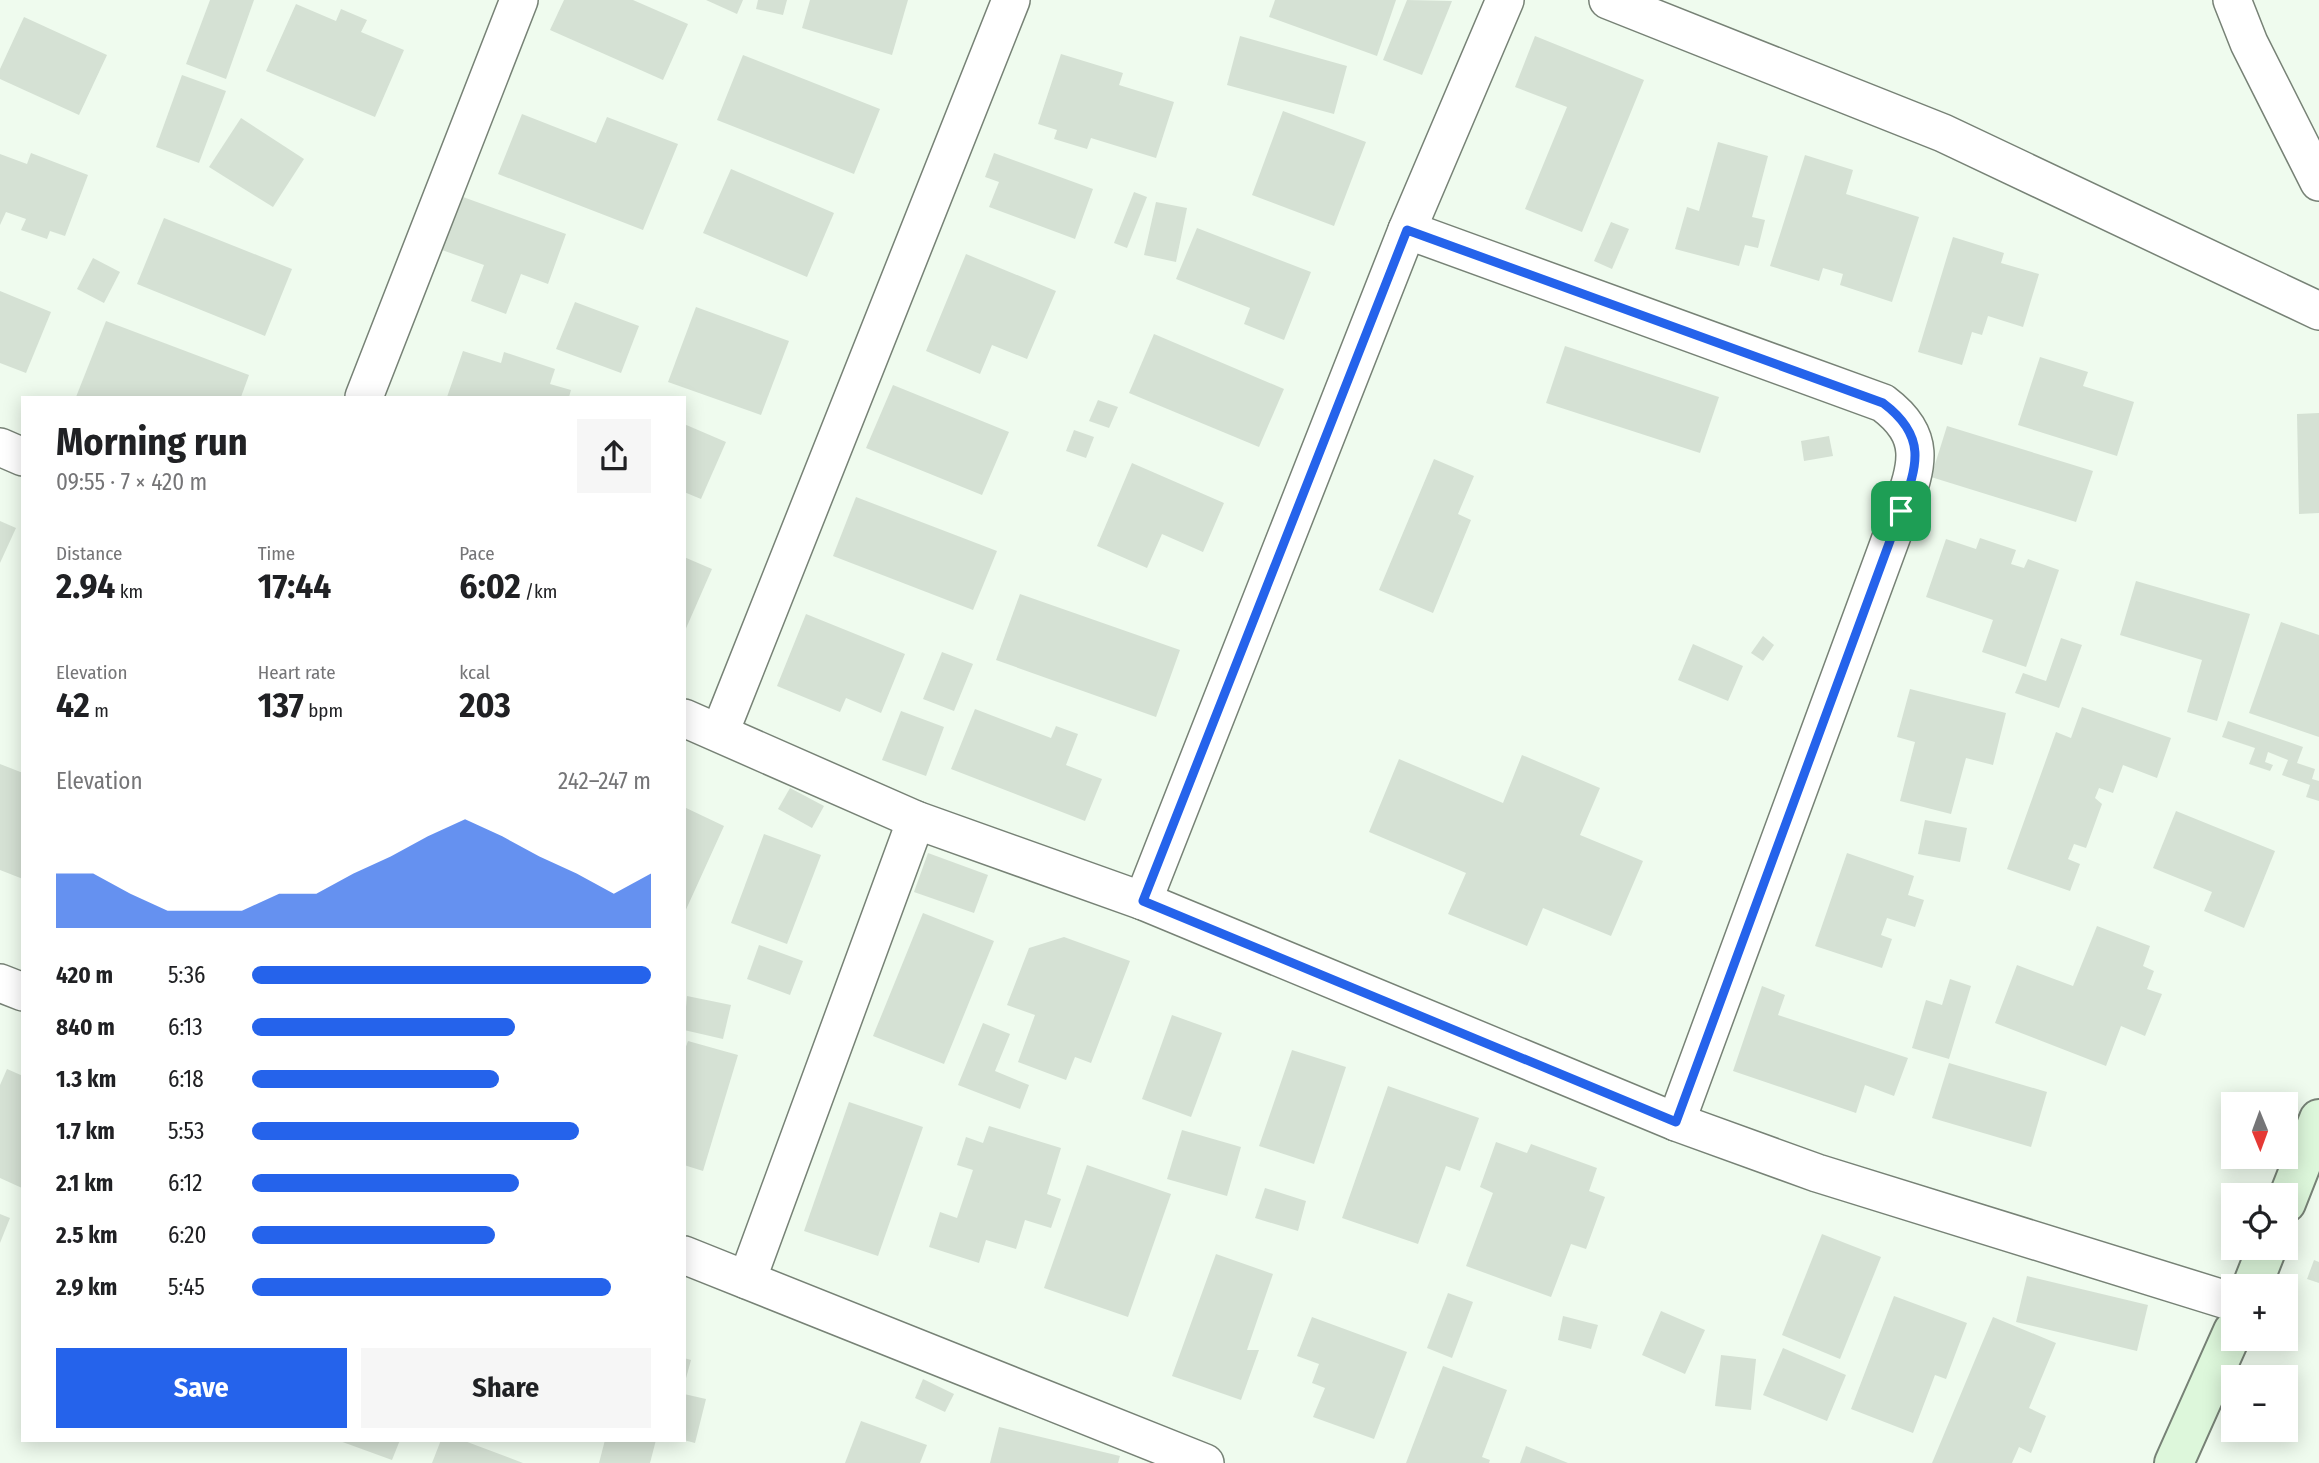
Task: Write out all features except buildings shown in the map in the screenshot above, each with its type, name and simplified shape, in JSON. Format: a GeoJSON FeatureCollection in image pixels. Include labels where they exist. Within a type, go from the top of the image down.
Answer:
{"type":"FeatureCollection","features":[{"type":"Feature","properties":{"kind":"street"},"geometry":{"type":"LineString","coordinates":[[363,396],[519,0]]}},
{"type":"Feature","properties":{"kind":"street"},"geometry":{"type":"LineString","coordinates":[[720,732],[1011,0]]}},
{"type":"Feature","properties":{"kind":"street"},"geometry":{"type":"LineString","coordinates":[[1143,901],[1407,230],[1505,0]]}},
{"type":"Feature","properties":{"kind":"street"},"geometry":{"type":"LineString","coordinates":[[1608,0],[1943,133],[2319,311]]}},
{"type":"Feature","properties":{"kind":"street"},"geometry":{"type":"LineString","coordinates":[[2232,0],[2249,43],[2319,182]]}},
{"type":"Feature","properties":{"kind":"street"},"geometry":{"type":"LineString","coordinates":[[1407,230],[1883,403],[1904,419],[1915,447],[1913,478],[1676,1122]]}},
{"type":"Feature","properties":{"kind":"street"},"geometry":{"type":"LineString","coordinates":[[0,447],[21,456]]}},
{"type":"Feature","properties":{"kind":"street"},"geometry":{"type":"LineString","coordinates":[[686,719],[916,820],[1143,901],[1676,1122],[1817,1173],[2221,1298]]}},
{"type":"Feature","properties":{"kind":"street"},"geometry":{"type":"LineString","coordinates":[[747,1280],[916,820]]}},
{"type":"Feature","properties":{"kind":"street"},"geometry":{"type":"LineString","coordinates":[[0,983],[21,991]]}},
{"type":"Feature","properties":{"kind":"street"},"geometry":{"type":"LineString","coordinates":[[2294,1183],[2319,1119]]}},
{"type":"Feature","properties":{"kind":"street"},"geometry":{"type":"LineString","coordinates":[[686,1256],[1205,1463]]}},
{"type":"Feature","properties":{"kind":"street"},"geometry":{"type":"LineString","coordinates":[[2174,1463],[2224,1351]]}},
{"type":"Feature","properties":{"kind":"route"},"geometry":{"type":"LineString","coordinates":[[1407,230],[1883,403],[1904,419],[1915,447],[1913,478],[1901,511],[1676,1122],[1143,901],[1407,230]]}}]}
